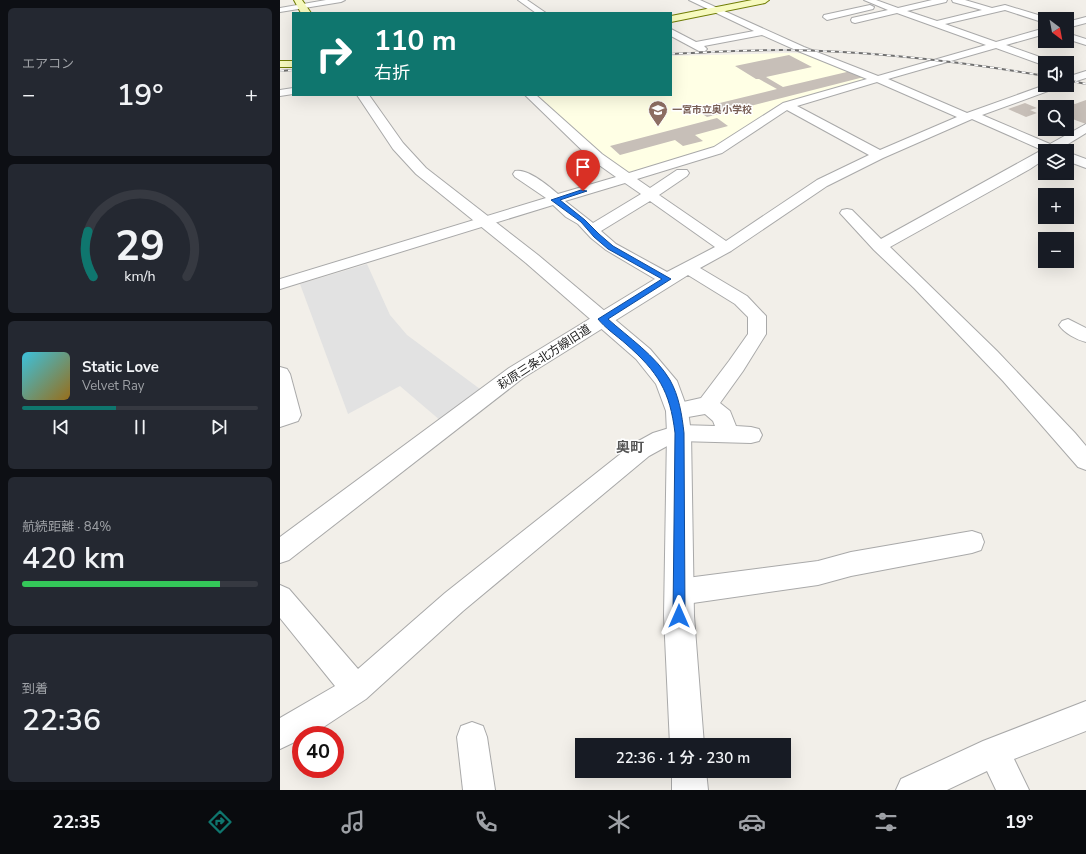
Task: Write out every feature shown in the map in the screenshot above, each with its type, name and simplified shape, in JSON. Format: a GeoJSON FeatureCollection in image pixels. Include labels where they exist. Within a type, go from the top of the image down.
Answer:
{"type":"FeatureCollection","features":[{"type":"Feature","properties":{"kind":"main road"},"geometry":{"type":"LineString","coordinates":[[672,19],[765,0]]}},
{"type":"Feature","properties":{"kind":"main road"},"geometry":{"type":"LineString","coordinates":[[280,64],[292,64]]}},
{"type":"Feature","properties":{"kind":"street"},"geometry":{"type":"LineString","coordinates":[[280,10],[341,0]]}},
{"type":"Feature","properties":{"kind":"street"},"geometry":{"type":"LineString","coordinates":[[522,0],[540,12]]}},
{"type":"Feature","properties":{"kind":"street"},"geometry":{"type":"LineString","coordinates":[[693,0],[763,32],[1038,146]]}},
{"type":"Feature","properties":{"kind":"street"},"geometry":{"type":"LineString","coordinates":[[868,0],[1038,60]]}},
{"type":"Feature","properties":{"kind":"street"},"geometry":{"type":"LineString","coordinates":[[827,17],[899,0]]}},
{"type":"Feature","properties":{"kind":"street"},"geometry":{"type":"LineString","coordinates":[[855,20],[944,0]]}},
{"type":"Feature","properties":{"kind":"street"},"geometry":{"type":"LineString","coordinates":[[956,0],[1038,28]]}},
{"type":"Feature","properties":{"kind":"street"},"geometry":{"type":"LineString","coordinates":[[936,24],[1005,7],[1038,18]]}},
{"type":"Feature","properties":{"kind":"street"},"geometry":{"type":"LineString","coordinates":[[902,21],[917,17]]}},
{"type":"Feature","properties":{"kind":"street"},"geometry":{"type":"LineString","coordinates":[[1074,23],[1086,20]]}},
{"type":"Feature","properties":{"kind":"street"},"geometry":{"type":"LineString","coordinates":[[672,33],[698,47],[763,32]]}},
{"type":"Feature","properties":{"kind":"street"},"geometry":{"type":"LineString","coordinates":[[280,284],[718,150],[787,105],[880,80],[1038,32]]}},
{"type":"Feature","properties":{"kind":"street"},"geometry":{"type":"LineString","coordinates":[[1074,38],[1086,42]]}},
{"type":"Feature","properties":{"kind":"street"},"geometry":{"type":"LineString","coordinates":[[1074,72],[1084,75]]}},
{"type":"Feature","properties":{"kind":"street"},"geometry":{"type":"LineString","coordinates":[[1074,79],[1084,75]]}},
{"type":"Feature","properties":{"kind":"street"},"geometry":{"type":"LineString","coordinates":[[280,85],[292,84]]}},
{"type":"Feature","properties":{"kind":"street"},"geometry":{"type":"LineString","coordinates":[[280,94],[292,91]]}},
{"type":"Feature","properties":{"kind":"street"},"geometry":{"type":"LineString","coordinates":[[687,738],[679,616],[678,422],[666,381],[643,354],[602,319],[667,279],[726,248],[822,183],[969,116],[1038,91]]}},
{"type":"Feature","properties":{"kind":"street","name":"萩原三条北方線旧道"},"geometry":{"type":"LineString","coordinates":[[280,552],[516,373],[602,319],[532,259],[421,171],[406,156],[364,96]]}},
{"type":"Feature","properties":{"kind":"street"},"geometry":{"type":"LineString","coordinates":[[531,96],[597,156],[726,248]]}},
{"type":"Feature","properties":{"kind":"street"},"geometry":{"type":"LineString","coordinates":[[787,105],[879,156]]}},
{"type":"Feature","properties":{"kind":"street"},"geometry":{"type":"LineString","coordinates":[[1061,144],[1086,128]]}},
{"type":"Feature","properties":{"kind":"street"},"geometry":{"type":"LineString","coordinates":[[880,247],[1038,158]]}},
{"type":"Feature","properties":{"kind":"street"},"geometry":{"type":"LineString","coordinates":[[1074,159],[1086,164]]}},
{"type":"Feature","properties":{"kind":"street"},"geometry":{"type":"LineString","coordinates":[[592,230],[651,194],[682,172]]}},
{"type":"Feature","properties":{"kind":"street"},"geometry":{"type":"LineString","coordinates":[[520,174],[545,190],[555,200],[583,221],[611,247],[667,279]]}},
{"type":"Feature","properties":{"kind":"street"},"geometry":{"type":"LineString","coordinates":[[847,214],[930,294],[999,364],[1064,434],[1086,461]]}},
{"type":"Feature","properties":{"kind":"street"},"geometry":{"type":"LineString","coordinates":[[688,268],[741,300],[757,316],[756,334],[736,366],[706,406]]}},
{"type":"Feature","properties":{"kind":"street"},"geometry":{"type":"LineString","coordinates":[[1068,324],[1086,336]]}},
{"type":"Feature","properties":{"kind":"street"},"geometry":{"type":"LineString","coordinates":[[280,374],[290,415],[280,419]]}},
{"type":"Feature","properties":{"kind":"street"},"geometry":{"type":"LineString","coordinates":[[280,734],[308,720],[356,689],[454,602],[641,450],[660,440],[678,422],[699,406],[710,406],[739,434],[678,422]]}},
{"type":"Feature","properties":{"kind":"street"},"geometry":{"type":"LineString","coordinates":[[679,592],[818,573],[858,562],[972,542]]}},
{"type":"Feature","properties":{"kind":"street"},"geometry":{"type":"LineString","coordinates":[[280,598],[356,689]]}},
{"type":"Feature","properties":{"kind":"street"},"geometry":{"type":"LineString","coordinates":[[912,790],[994,752],[1086,716]]}},
{"type":"Feature","properties":{"kind":"street"},"geometry":{"type":"LineString","coordinates":[[472,737],[480,790]]}},
{"type":"Feature","properties":{"kind":"street"},"geometry":{"type":"LineString","coordinates":[[994,752],[1013,790]]}},
{"type":"Feature","properties":{"kind":"street"},"geometry":{"type":"LineString","coordinates":[[689,778],[690,790]]}},
{"type":"Feature","properties":{"kind":"shaded area","name":"一宮市立奥小学校"},"geometry":{"type":"Polygon","coordinates":[[[789,53],[812,54],[865,77],[866,80],[781,103],[708,151],[627,175],[598,151],[538,96],[672,96],[672,56],[789,53]]]}},
{"type":"Feature","properties":{"kind":"shaded area"},"geometry":{"type":"Polygon","coordinates":[[[367,264],[390,315],[407,335],[480,389],[441,421],[400,386],[348,414],[300,284],[367,264]]]}},
{"type":"Feature","properties":{"kind":"building"},"geometry":{"type":"Polygon","coordinates":[[[789,55],[812,67],[766,77],[783,87],[851,71],[864,77],[707,117],[695,109],[777,89],[759,79],[756,79],[735,66],[789,55]]]}},
{"type":"Feature","properties":{"kind":"building"},"geometry":{"type":"Polygon","coordinates":[[[1086,100],[1086,124],[1074,120],[1075,104],[1086,100]]]}},
{"type":"Feature","properties":{"kind":"building"},"geometry":{"type":"Polygon","coordinates":[[[1025,103],[1037,108],[1030,110],[1037,113],[1026,117],[1008,109],[1025,103]]]}},
{"type":"Feature","properties":{"kind":"building"},"geometry":{"type":"Polygon","coordinates":[[[717,118],[728,126],[695,135],[703,141],[683,146],[675,140],[620,155],[610,146],[717,118]]]}},
{"type":"Feature","properties":{"kind":"railway"},"geometry":{"type":"LineString","coordinates":[[672,54],[769,50],[849,52],[947,61],[1038,75]]}},
{"type":"Feature","properties":{"kind":"railway"},"geometry":{"type":"LineString","coordinates":[[280,71],[292,70]]}},
{"type":"Feature","properties":{"kind":"railway"},"geometry":{"type":"LineString","coordinates":[[1074,81],[1086,84]]}},
{"type":"Feature","properties":{"kind":"place","name":"一宮市立奥小学校"},"geometry":{"type":"Point","coordinates":[658,127]}},
{"type":"Feature","properties":{"kind":"district","name":"奥町"},"geometry":{"type":"Point","coordinates":[630,447]}},
{"type":"Feature","properties":{"kind":"route"},"geometry":{"type":"LineString","coordinates":[[583,191],[555,200],[565,207],[571,214],[583,221],[596,236],[611,247],[667,279],[602,319],[643,354],[666,381],[677,411],[679,433],[679,616]]}}]}
